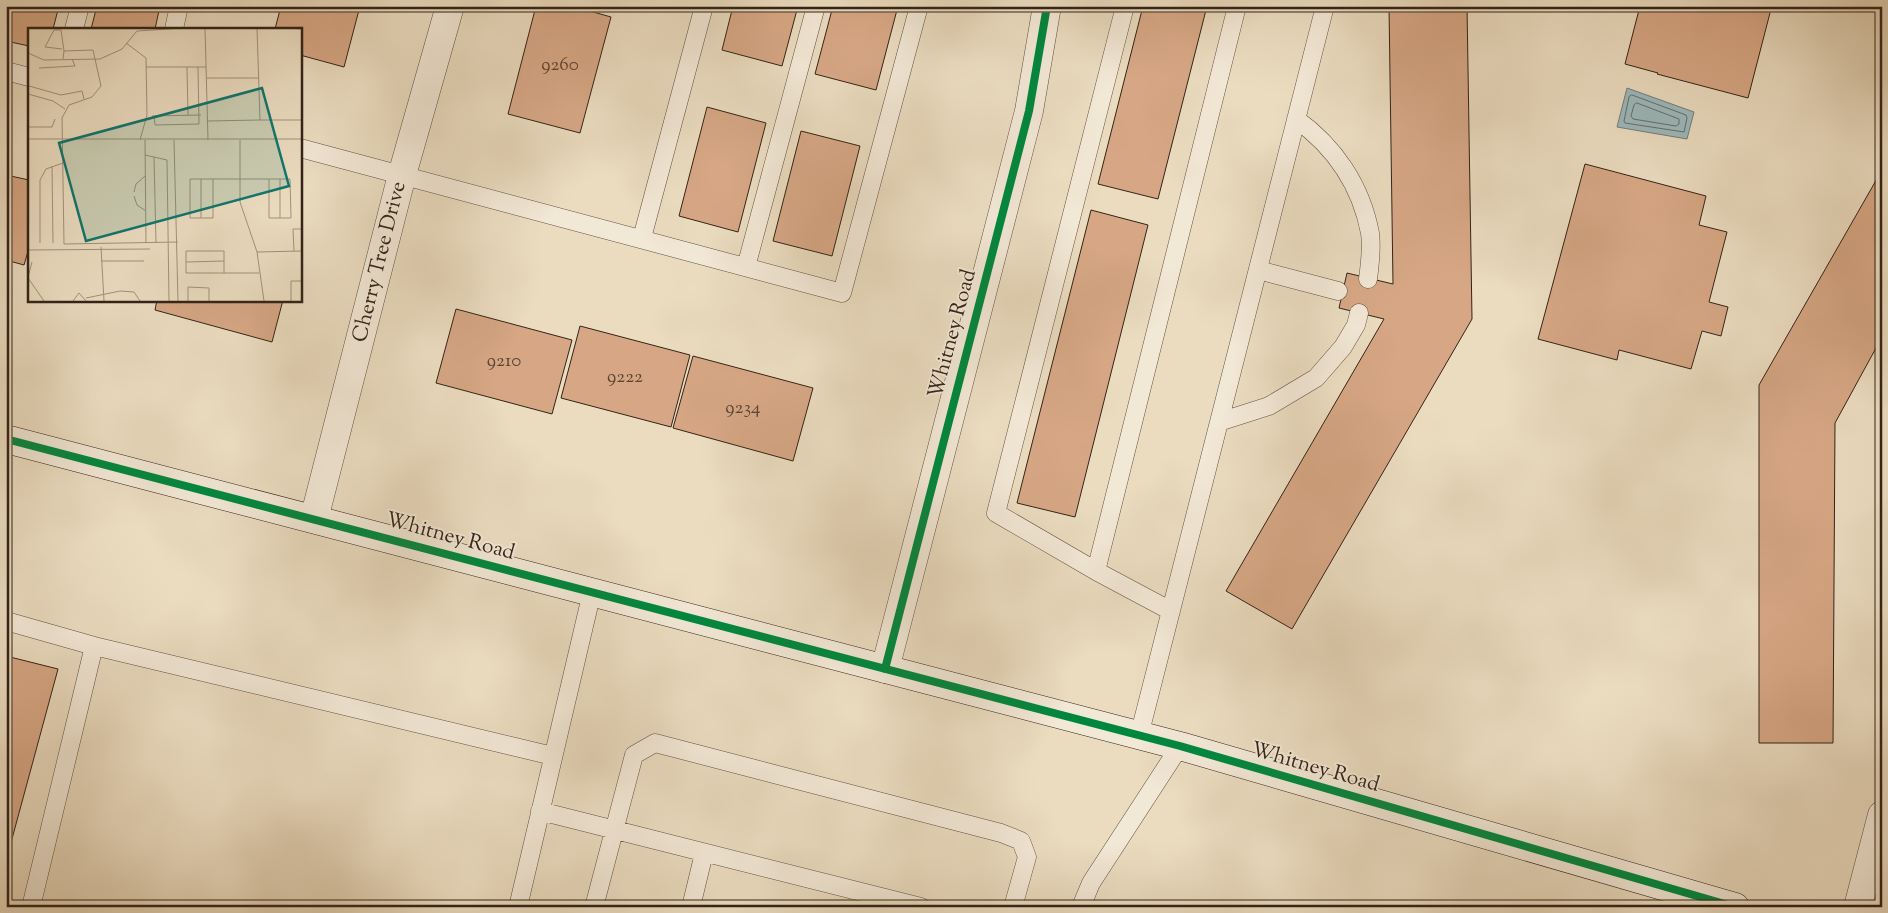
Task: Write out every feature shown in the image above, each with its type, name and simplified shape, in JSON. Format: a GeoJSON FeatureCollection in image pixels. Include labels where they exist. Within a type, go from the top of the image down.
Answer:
{"type":"FeatureCollection","features":[{"type":"Feature","properties":{"kind":"street","name":"Cherry Tree Drive"},"geometry":{"type":"LineString","coordinates":[[314,519],[402,175],[450,6]]}},
{"type":"Feature","properties":{"kind":"street","name":"Whitney Road"},"geometry":{"type":"LineString","coordinates":[[884,669],[1029,111],[1047,6]]}},
{"type":"Feature","properties":{"kind":"street","name":"Whitney Road"},"geometry":{"type":"LineString","coordinates":[[6,439],[1180,746],[1735,907]]}},
{"type":"Feature","properties":{"kind":"street"},"geometry":{"type":"LineString","coordinates":[[1858,907],[1882,816]]}},
{"type":"Feature","properties":{"kind":"lane"},"geometry":{"type":"LineString","coordinates":[[74,28],[80,6]]}},
{"type":"Feature","properties":{"kind":"lane"},"geometry":{"type":"LineString","coordinates":[[174,28],[179,6]]}},
{"type":"Feature","properties":{"kind":"lane"},"geometry":{"type":"LineString","coordinates":[[642,238],[704,6]]}},
{"type":"Feature","properties":{"kind":"lane"},"geometry":{"type":"LineString","coordinates":[[746,267],[816,6]]}},
{"type":"Feature","properties":{"kind":"lane"},"geometry":{"type":"LineString","coordinates":[[301,148],[842,293],[919,6]]}},
{"type":"Feature","properties":{"kind":"lane"},"geometry":{"type":"LineString","coordinates":[[1125,6],[996,512],[1096,571],[1171,611]]}},
{"type":"Feature","properties":{"kind":"lane"},"geometry":{"type":"LineString","coordinates":[[1096,571],[1237,6]]}},
{"type":"Feature","properties":{"kind":"lane"},"geometry":{"type":"LineString","coordinates":[[1139,736],[1325,6]]}},
{"type":"Feature","properties":{"kind":"lane"},"geometry":{"type":"LineString","coordinates":[[6,71],[28,77]]}},
{"type":"Feature","properties":{"kind":"lane"},"geometry":{"type":"LineString","coordinates":[[1296,119],[1314,132],[1344,166],[1358,195],[1370,234],[1368,279]]}},
{"type":"Feature","properties":{"kind":"lane"},"geometry":{"type":"LineString","coordinates":[[1258,270],[1338,291]]}},
{"type":"Feature","properties":{"kind":"lane"},"geometry":{"type":"LineString","coordinates":[[1219,422],[1269,406],[1316,378],[1342,347],[1356,325],[1359,313]]}},
{"type":"Feature","properties":{"kind":"lane"},"geometry":{"type":"LineString","coordinates":[[518,907],[592,592]]}},
{"type":"Feature","properties":{"kind":"lane"},"geometry":{"type":"LineString","coordinates":[[6,622],[94,646],[553,756]]}},
{"type":"Feature","properties":{"kind":"lane"},"geometry":{"type":"LineString","coordinates":[[31,907],[94,646]]}},
{"type":"Feature","properties":{"kind":"lane"},"geometry":{"type":"LineString","coordinates":[[594,907],[634,755],[655,743],[1001,833],[1021,842],[1027,857],[1013,907]]}},
{"type":"Feature","properties":{"kind":"lane"},"geometry":{"type":"LineString","coordinates":[[1081,907],[1091,883],[1180,746]]}},
{"type":"Feature","properties":{"kind":"lane"},"geometry":{"type":"LineString","coordinates":[[540,811],[921,907]]}},
{"type":"Feature","properties":{"kind":"lane"},"geometry":{"type":"LineString","coordinates":[[691,907],[704,853]]}},
{"type":"Feature","properties":{"kind":"water"},"geometry":{"type":"Polygon","coordinates":[[[1627,88],[1694,112],[1687,139],[1617,127],[1627,88]]]}},
{"type":"Feature","properties":{"kind":"building"},"geometry":{"type":"Polygon","coordinates":[[[6,6],[59,6],[53,28],[28,28],[28,46],[6,41],[6,6]]]}},
{"type":"Feature","properties":{"kind":"building"},"geometry":{"type":"Polygon","coordinates":[[[97,6],[160,6],[155,28],[91,28],[97,6]]]}},
{"type":"Feature","properties":{"kind":"building"},"geometry":{"type":"Polygon","coordinates":[[[281,6],[360,6],[344,67],[301,55],[301,28],[275,28],[281,6]]]}},
{"type":"Feature","properties":{"kind":"building"},"geometry":{"type":"Polygon","coordinates":[[[536,6],[572,6],[611,17],[580,133],[508,114],[536,6]]]}},
{"type":"Feature","properties":{"kind":"building"},"geometry":{"type":"Polygon","coordinates":[[[598,6],[614,6],[613,10],[598,6]]]}},
{"type":"Feature","properties":{"kind":"building"},"geometry":{"type":"Polygon","coordinates":[[[733,6],[798,6],[782,66],[722,50],[733,6]]]}},
{"type":"Feature","properties":{"kind":"building"},"geometry":{"type":"Polygon","coordinates":[[[833,6],[898,6],[876,90],[815,74],[833,6]]]}},
{"type":"Feature","properties":{"kind":"building"},"geometry":{"type":"Polygon","coordinates":[[[1143,6],[1207,6],[1158,199],[1098,184],[1143,6]]]}},
{"type":"Feature","properties":{"kind":"building"},"geometry":{"type":"Polygon","coordinates":[[[1389,6],[1467,6],[1472,319],[1292,629],[1226,591],[1384,319],[1339,308],[1347,273],[1393,284],[1389,6]]]}},
{"type":"Feature","properties":{"kind":"building"},"geometry":{"type":"Polygon","coordinates":[[[1640,6],[1760,6],[1771,9],[1748,98],[1625,64],[1640,6]]]}},
{"type":"Feature","properties":{"kind":"building"},"geometry":{"type":"Polygon","coordinates":[[[707,107],[766,123],[738,232],[679,216],[707,107]]]}},
{"type":"Feature","properties":{"kind":"building"},"geometry":{"type":"Polygon","coordinates":[[[801,131],[860,146],[832,256],[773,241],[801,131]]]}},
{"type":"Feature","properties":{"kind":"building"},"geometry":{"type":"Polygon","coordinates":[[[1585,164],[1706,196],[1699,225],[1727,232],[1709,302],[1728,307],[1721,336],[1702,331],[1691,369],[1619,350],[1617,360],[1538,339],[1585,164]]]}},
{"type":"Feature","properties":{"kind":"building"},"geometry":{"type":"Polygon","coordinates":[[[1882,170],[1882,337],[1835,423],[1833,743],[1759,743],[1759,385],[1882,170]]]}},
{"type":"Feature","properties":{"kind":"building"},"geometry":{"type":"Polygon","coordinates":[[[6,175],[28,180],[28,251],[24,265],[6,260],[6,175]]]}},
{"type":"Feature","properties":{"kind":"building"},"geometry":{"type":"Polygon","coordinates":[[[1091,210],[1148,225],[1075,517],[1017,503],[1091,210]]]}},
{"type":"Feature","properties":{"kind":"building"},"geometry":{"type":"Polygon","coordinates":[[[157,301],[283,301],[272,342],[155,310],[157,301]]]}},
{"type":"Feature","properties":{"kind":"building"},"geometry":{"type":"Polygon","coordinates":[[[456,309],[572,340],[552,414],[436,383],[456,309]]]}},
{"type":"Feature","properties":{"kind":"building"},"geometry":{"type":"Polygon","coordinates":[[[580,326],[690,355],[671,427],[561,398],[580,326]]]}},
{"type":"Feature","properties":{"kind":"building"},"geometry":{"type":"Polygon","coordinates":[[[693,356],[813,388],[793,461],[673,428],[693,356]]]}},
{"type":"Feature","properties":{"kind":"building"},"geometry":{"type":"Polygon","coordinates":[[[6,656],[58,669],[6,861],[6,656]]]}},
{"type":"Feature","properties":{"kind":"cycle path"},"geometry":{"type":"LineString","coordinates":[[885,669],[1029,111],[1047,6]]}},
{"type":"Feature","properties":{"kind":"cycle path"},"geometry":{"type":"LineString","coordinates":[[6,439],[1180,746],[1735,907]]}}]}
